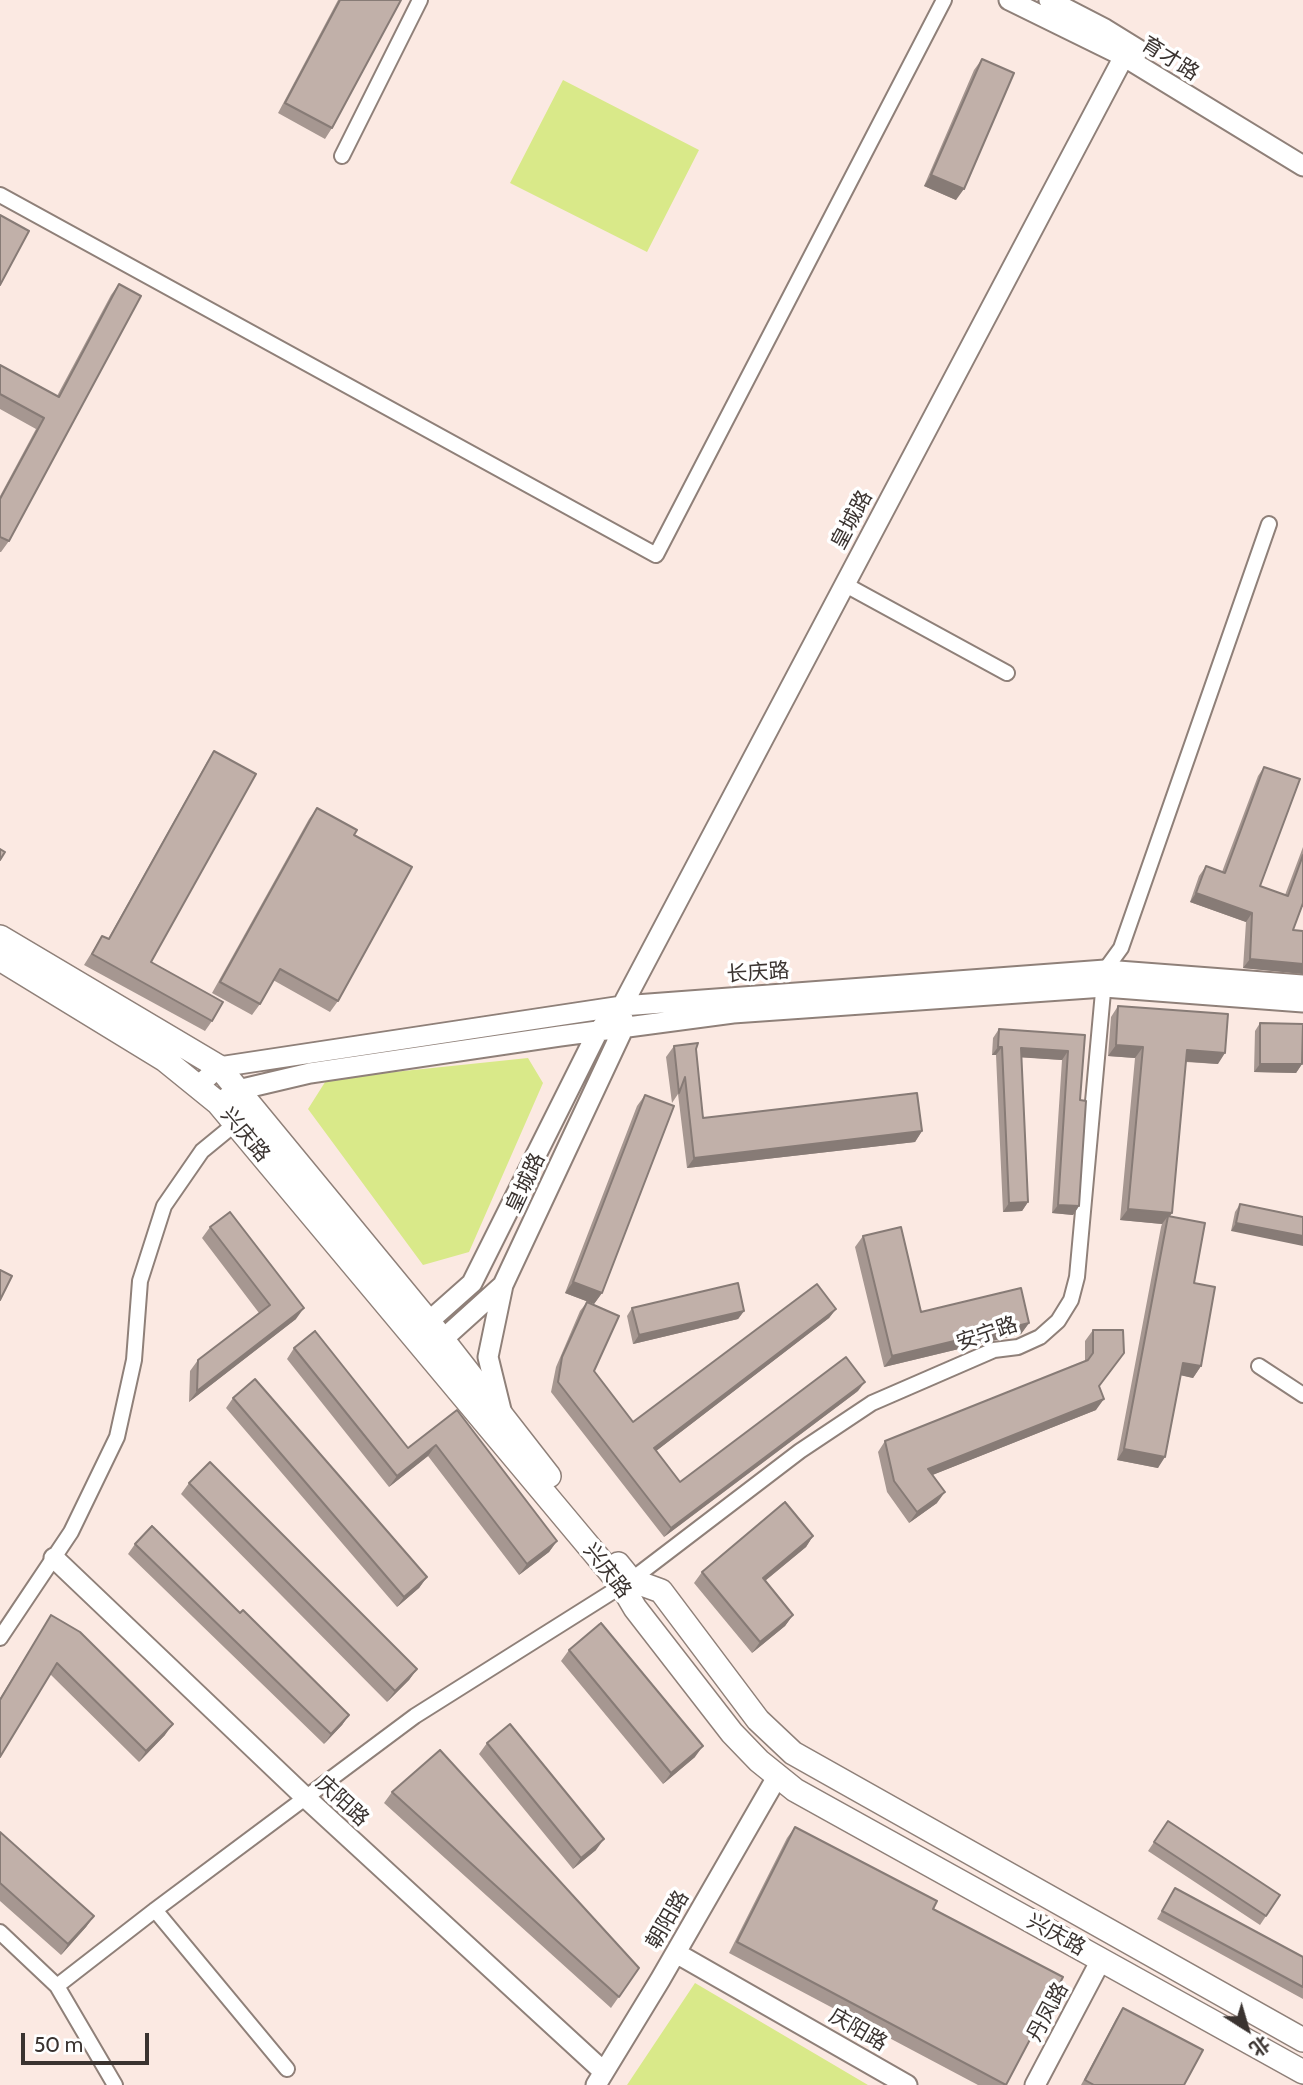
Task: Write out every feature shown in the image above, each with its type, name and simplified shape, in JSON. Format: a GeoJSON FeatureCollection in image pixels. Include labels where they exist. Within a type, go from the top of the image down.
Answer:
{"type":"FeatureCollection","features":[{"type":"Feature","properties":{"kind":"main road","name":"兴庆路"},"geometry":{"type":"LineString","coordinates":[[0,937],[219,1067],[238,1090],[244,1116]]}},
{"type":"Feature","properties":{"kind":"main road","name":"兴庆路"},"geometry":{"type":"LineString","coordinates":[[0,959],[165,1060],[218,1103],[244,1116],[428,1337],[626,1583],[661,1591],[758,1720],[793,1753],[1303,2039]]}},
{"type":"Feature","properties":{"kind":"main road","name":"兴庆路"},"geometry":{"type":"LineString","coordinates":[[428,1337],[502,1415],[626,1583],[635,1608],[732,1733],[780,1779],[831,1810],[1303,2072]]}},
{"type":"Feature","properties":{"kind":"street"},"geometry":{"type":"LineString","coordinates":[[342,156],[420,0]]}},
{"type":"Feature","properties":{"kind":"street"},"geometry":{"type":"LineString","coordinates":[[0,195],[656,555],[944,0]]}},
{"type":"Feature","properties":{"kind":"street","name":"育才路"},"geometry":{"type":"LineString","coordinates":[[1009,0],[1127,50],[1303,166]]}},
{"type":"Feature","properties":{"kind":"street"},"geometry":{"type":"LineString","coordinates":[[1049,0],[1105,29],[1127,50],[1303,152]]}},
{"type":"Feature","properties":{"kind":"street","name":"皇城路"},"geometry":{"type":"LineString","coordinates":[[428,1337],[472,1283],[598,1031],[622,1006],[1127,50]]}},
{"type":"Feature","properties":{"kind":"street"},"geometry":{"type":"LineString","coordinates":[[1104,978],[1121,948],[1269,524]]}},
{"type":"Feature","properties":{"kind":"street"},"geometry":{"type":"LineString","coordinates":[[844,584],[1007,673]]}},
{"type":"Feature","properties":{"kind":"street"},"geometry":{"type":"LineString","coordinates":[[218,1103],[238,1090],[310,1073],[624,1027],[733,1013],[1104,978],[1303,1002]]}},
{"type":"Feature","properties":{"kind":"street","name":"长庆路"},"geometry":{"type":"LineString","coordinates":[[219,1067],[622,1006],[1104,978],[1303,985]]}},
{"type":"Feature","properties":{"kind":"street","name":"安宁路"},"geometry":{"type":"LineString","coordinates":[[57,1986],[415,1716],[626,1583],[800,1451],[872,1403],[994,1350],[1018,1347],[1040,1337],[1058,1321],[1071,1300],[1077,1277],[1104,978]]}},
{"type":"Feature","properties":{"kind":"street"},"geometry":{"type":"LineString","coordinates":[[622,1006],[624,1027]]}},
{"type":"Feature","properties":{"kind":"street","name":"皇城路"},"geometry":{"type":"LineString","coordinates":[[428,1337],[503,1285],[624,1027]]}},
{"type":"Feature","properties":{"kind":"street"},"geometry":{"type":"LineString","coordinates":[[198,1086],[219,1067]]}},
{"type":"Feature","properties":{"kind":"street"},"geometry":{"type":"LineString","coordinates":[[0,1638],[71,1532],[117,1437],[134,1360],[140,1281],[164,1206],[202,1151],[244,1116]]}},
{"type":"Feature","properties":{"kind":"street"},"geometry":{"type":"LineString","coordinates":[[502,1415],[488,1357],[503,1285]]}},
{"type":"Feature","properties":{"kind":"street"},"geometry":{"type":"LineString","coordinates":[[1259,1366],[1303,1395]]}},
{"type":"Feature","properties":{"kind":"street","name":"庆阳路"},"geometry":{"type":"LineString","coordinates":[[54,1558],[600,2078]]}},
{"type":"Feature","properties":{"kind":"street","name":"朝阳路"},"geometry":{"type":"LineString","coordinates":[[600,2078],[679,1954],[780,1779]]}},
{"type":"Feature","properties":{"kind":"street"},"geometry":{"type":"LineString","coordinates":[[155,1910],[287,2069]]}},
{"type":"Feature","properties":{"kind":"street"},"geometry":{"type":"LineString","coordinates":[[0,1932],[57,1986],[115,2085]]}},
{"type":"Feature","properties":{"kind":"street","name":"庆阳路"},"geometry":{"type":"LineString","coordinates":[[679,1954],[907,2085]]}},
{"type":"Feature","properties":{"kind":"street","name":"丹凤路"},"geometry":{"type":"LineString","coordinates":[[1035,2085],[1104,1961]]}},
{"type":"Feature","properties":{"kind":"street","name":"丹凤路"},"geometry":{"type":"LineString","coordinates":[[1042,2085],[1104,1961]]}},
{"type":"Feature","properties":{"kind":"green space"},"geometry":{"type":"Polygon","coordinates":[[[563,80],[699,150],[647,252],[510,183],[563,80]]]}},
{"type":"Feature","properties":{"kind":"green space"},"geometry":{"type":"Polygon","coordinates":[[[528,1058],[543,1083],[469,1252],[423,1265],[308,1109],[327,1079],[528,1058]]]}},
{"type":"Feature","properties":{"kind":"green space"},"geometry":{"type":"Polygon","coordinates":[[[695,1983],[868,2085],[627,2085],[695,1983]]]}},
{"type":"Feature","properties":{"kind":"building"},"geometry":{"type":"Polygon","coordinates":[[[340,0],[401,0],[332,128],[285,103],[340,0]]]}},
{"type":"Feature","properties":{"kind":"building"},"geometry":{"type":"Polygon","coordinates":[[[982,59],[1014,73],[964,189],[931,175],[982,59]]]}},
{"type":"Feature","properties":{"kind":"building"},"geometry":{"type":"Polygon","coordinates":[[[0,215],[29,231],[0,285],[0,215]]]}},
{"type":"Feature","properties":{"kind":"building"},"geometry":{"type":"Polygon","coordinates":[[[119,284],[141,296],[9,541],[0,537],[0,499],[44,418],[0,394],[0,365],[59,397],[119,284]]]}},
{"type":"Feature","properties":{"kind":"building"},"geometry":{"type":"Polygon","coordinates":[[[214,751],[256,774],[151,962],[223,1002],[212,1021],[92,954],[102,936],[109,939],[214,751]]]}},
{"type":"Feature","properties":{"kind":"building"},"geometry":{"type":"Polygon","coordinates":[[[1264,767],[1300,779],[1260,886],[1288,896],[1303,855],[1303,903],[1293,930],[1303,931],[1303,964],[1250,959],[1252,913],[1196,893],[1206,866],[1225,873],[1264,767]]]}},
{"type":"Feature","properties":{"kind":"building"},"geometry":{"type":"Polygon","coordinates":[[[317,808],[357,830],[354,835],[412,867],[338,1001],[280,969],[260,1004],[220,982],[317,808]]]}},
{"type":"Feature","properties":{"kind":"building"},"geometry":{"type":"Polygon","coordinates":[[[1118,1006],[1228,1014],[1225,1053],[1187,1050],[1172,1213],[1128,1209],[1143,1047],[1116,1045],[1118,1006]]]}},
{"type":"Feature","properties":{"kind":"building"},"geometry":{"type":"Polygon","coordinates":[[[1260,1023],[1303,1024],[1302,1064],[1260,1064],[1260,1023]]]}},
{"type":"Feature","properties":{"kind":"building"},"geometry":{"type":"Polygon","coordinates":[[[999,1029],[1085,1035],[1080,1100],[1086,1101],[1079,1206],[1058,1205],[1068,1051],[1021,1048],[1028,1202],[1009,1203],[999,1029]]]}},
{"type":"Feature","properties":{"kind":"building"},"geometry":{"type":"Polygon","coordinates":[[[698,1043],[696,1049],[703,1118],[917,1093],[922,1131],[694,1158],[685,1077],[679,1093],[674,1046],[698,1043]]]}},
{"type":"Feature","properties":{"kind":"building"},"geometry":{"type":"Polygon","coordinates":[[[645,1095],[674,1106],[602,1293],[573,1282],[645,1095]]]}},
{"type":"Feature","properties":{"kind":"building"},"geometry":{"type":"Polygon","coordinates":[[[1240,1204],[1303,1217],[1303,1236],[1236,1223],[1240,1204]]]}},
{"type":"Feature","properties":{"kind":"building"},"geometry":{"type":"Polygon","coordinates":[[[230,1212],[304,1308],[197,1391],[198,1360],[270,1305],[210,1227],[230,1212]]]}},
{"type":"Feature","properties":{"kind":"building"},"geometry":{"type":"Polygon","coordinates":[[[1168,1216],[1205,1223],[1194,1283],[1215,1287],[1201,1366],[1183,1363],[1165,1457],[1124,1449],[1168,1216]]]}},
{"type":"Feature","properties":{"kind":"building"},"geometry":{"type":"Polygon","coordinates":[[[901,1227],[921,1312],[1021,1288],[1029,1323],[892,1356],[863,1236],[901,1227]]]}},
{"type":"Feature","properties":{"kind":"building"},"geometry":{"type":"Polygon","coordinates":[[[0,1270],[12,1276],[0,1300],[0,1270]]]}},
{"type":"Feature","properties":{"kind":"building"},"geometry":{"type":"Polygon","coordinates":[[[738,1283],[744,1311],[639,1335],[632,1308],[738,1283]]]}},
{"type":"Feature","properties":{"kind":"building"},"geometry":{"type":"Polygon","coordinates":[[[817,1284],[836,1309],[654,1448],[680,1482],[846,1357],[865,1382],[671,1528],[558,1382],[562,1357],[587,1302],[619,1316],[594,1371],[633,1422],[817,1284]]]}},
{"type":"Feature","properties":{"kind":"building"},"geometry":{"type":"Polygon","coordinates":[[[1093,1330],[1123,1330],[1124,1353],[1099,1386],[1104,1399],[928,1469],[945,1492],[917,1512],[894,1481],[885,1441],[1088,1360],[1093,1353],[1093,1330]]]}},
{"type":"Feature","properties":{"kind":"building"},"geometry":{"type":"Polygon","coordinates":[[[315,1331],[408,1448],[457,1410],[557,1541],[527,1564],[436,1445],[397,1476],[294,1348],[315,1331]]]}},
{"type":"Feature","properties":{"kind":"building"},"geometry":{"type":"Polygon","coordinates":[[[255,1379],[427,1577],[404,1597],[233,1398],[255,1379]]]}},
{"type":"Feature","properties":{"kind":"building"},"geometry":{"type":"Polygon","coordinates":[[[210,1462],[417,1669],[395,1691],[189,1483],[210,1462]]]}},
{"type":"Feature","properties":{"kind":"building"},"geometry":{"type":"Polygon","coordinates":[[[785,1502],[813,1536],[763,1578],[793,1615],[760,1642],[702,1572],[785,1502]]]}},
{"type":"Feature","properties":{"kind":"building"},"geometry":{"type":"Polygon","coordinates":[[[152,1526],[240,1613],[243,1610],[349,1715],[331,1734],[135,1544],[152,1526]]]}},
{"type":"Feature","properties":{"kind":"building"},"geometry":{"type":"Polygon","coordinates":[[[51,1615],[80,1632],[173,1724],[146,1751],[57,1663],[0,1757],[0,1700],[51,1615]]]}},
{"type":"Feature","properties":{"kind":"building"},"geometry":{"type":"Polygon","coordinates":[[[601,1623],[703,1746],[671,1773],[569,1650],[601,1623]]]}},
{"type":"Feature","properties":{"kind":"building"},"geometry":{"type":"Polygon","coordinates":[[[510,1724],[604,1839],[581,1858],[487,1743],[510,1724]]]}},
{"type":"Feature","properties":{"kind":"building"},"geometry":{"type":"Polygon","coordinates":[[[440,1750],[639,1968],[619,1997],[392,1792],[440,1750]]]}},
{"type":"Feature","properties":{"kind":"building"},"geometry":{"type":"Polygon","coordinates":[[[1168,1821],[1280,1895],[1266,1916],[1154,1842],[1168,1821]]]}},
{"type":"Feature","properties":{"kind":"building"},"geometry":{"type":"Polygon","coordinates":[[[795,1827],[937,1901],[933,1909],[1063,1977],[1006,2085],[737,1942],[795,1827]]]}},
{"type":"Feature","properties":{"kind":"building"},"geometry":{"type":"Polygon","coordinates":[[[0,1832],[94,1916],[68,1944],[0,1883],[0,1832]]]}},
{"type":"Feature","properties":{"kind":"building"},"geometry":{"type":"Polygon","coordinates":[[[1175,1888],[1303,1957],[1303,1987],[1162,1911],[1175,1888]]]}},
{"type":"Feature","properties":{"kind":"building"},"geometry":{"type":"Polygon","coordinates":[[[1123,2008],[1203,2050],[1184,2085],[1094,2085],[1085,2080],[1123,2008]]]}}]}
